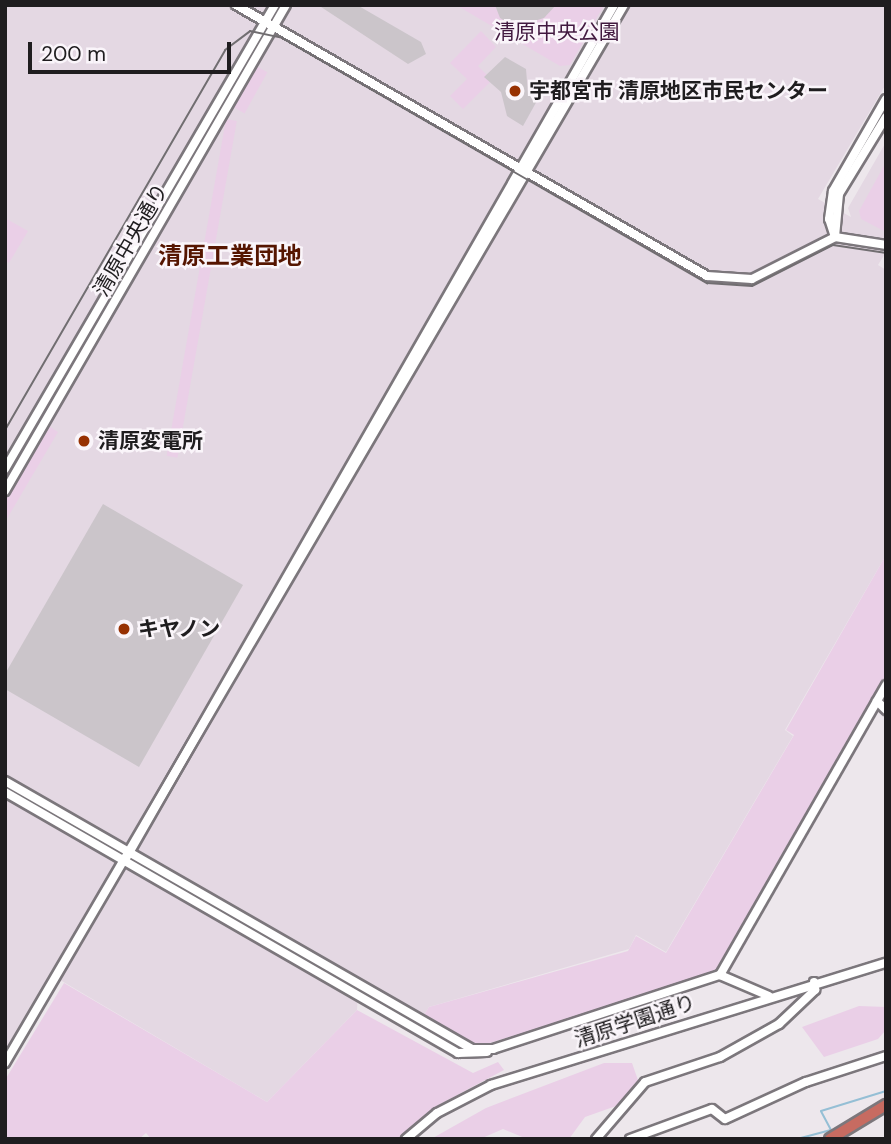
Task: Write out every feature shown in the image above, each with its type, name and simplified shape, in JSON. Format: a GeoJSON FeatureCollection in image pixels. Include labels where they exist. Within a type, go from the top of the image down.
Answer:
{"type":"FeatureCollection","features":[{"type":"Feature","properties":{"kind":"highway"},"geometry":{"type":"LineString","coordinates":[[830,1139],[886,1105]]}},
{"type":"Feature","properties":{"kind":"street"},"geometry":{"type":"LineString","coordinates":[[236,5],[518,169],[718,280],[760,276],[835,237],[886,245]]}},
{"type":"Feature","properties":{"kind":"street","name":"清原中央通り"},"geometry":{"type":"LineString","coordinates":[[5,492],[269,24],[275,5]]}},
{"type":"Feature","properties":{"kind":"street","name":"清原中央通り"},"geometry":{"type":"LineString","coordinates":[[5,469],[269,24],[286,5]]}},
{"type":"Feature","properties":{"kind":"street"},"geometry":{"type":"LineString","coordinates":[[127,855],[614,5]]}},
{"type":"Feature","properties":{"kind":"street"},"geometry":{"type":"LineString","coordinates":[[5,1063],[624,5]]}},
{"type":"Feature","properties":{"kind":"street"},"geometry":{"type":"LineString","coordinates":[[835,237],[829,219],[834,191],[886,99]]}},
{"type":"Feature","properties":{"kind":"street"},"geometry":{"type":"LineString","coordinates":[[835,237],[839,194],[886,117]]}},
{"type":"Feature","properties":{"kind":"street"},"geometry":{"type":"LineString","coordinates":[[720,975],[886,685]]}},
{"type":"Feature","properties":{"kind":"street"},"geometry":{"type":"LineString","coordinates":[[877,701],[886,710]]}},
{"type":"Feature","properties":{"kind":"street"},"geometry":{"type":"LineString","coordinates":[[5,781],[458,1053],[472,1056],[720,975],[769,996]]}},
{"type":"Feature","properties":{"kind":"street"},"geometry":{"type":"LineString","coordinates":[[5,792],[127,855]]}},
{"type":"Feature","properties":{"kind":"street","name":"清原学園通り"},"geometry":{"type":"LineString","coordinates":[[407,1139],[437,1113],[491,1085],[814,982],[886,963]]}},
{"type":"Feature","properties":{"kind":"street"},"geometry":{"type":"LineString","coordinates":[[596,1139],[645,1082],[719,1057],[779,1024],[815,990],[814,982]]}},
{"type":"Feature","properties":{"kind":"street"},"geometry":{"type":"LineString","coordinates":[[630,1139],[712,1110],[725,1119],[806,1082],[886,1056]]}},
{"type":"Feature","properties":{"kind":"shaded area"},"geometry":{"type":"Polygon","coordinates":[[[5,5],[886,5],[886,84],[818,199],[851,217],[848,208],[886,142],[886,252],[878,265],[886,270],[886,555],[785,730],[793,736],[666,952],[636,935],[629,949],[429,1007],[424,1015],[359,977],[357,1010],[267,1102],[50,974],[5,1051],[5,5]]]}},
{"type":"Feature","properties":{"kind":"green space","name":"清原中央公園"},"geometry":{"type":"Polygon","coordinates":[[[456,5],[604,5],[570,65],[560,66],[456,5]]]}},
{"type":"Feature","properties":{"kind":"green space"},"geometry":{"type":"Polygon","coordinates":[[[481,31],[496,47],[478,66],[492,80],[463,109],[450,96],[467,79],[450,63],[481,31]]]}},
{"type":"Feature","properties":{"kind":"green space"},"geometry":{"type":"Polygon","coordinates":[[[256,66],[267,72],[245,113],[233,107],[256,66]]]}},
{"type":"Feature","properties":{"kind":"green space"},"geometry":{"type":"Polygon","coordinates":[[[226,119],[237,121],[177,458],[167,456],[226,119]]]}},
{"type":"Feature","properties":{"kind":"green space"},"geometry":{"type":"Polygon","coordinates":[[[886,162],[886,232],[861,219],[859,211],[886,162]]]}},
{"type":"Feature","properties":{"kind":"green space"},"geometry":{"type":"Polygon","coordinates":[[[5,218],[28,231],[9,263],[5,261],[5,218]]]}},
{"type":"Feature","properties":{"kind":"green space"},"geometry":{"type":"Polygon","coordinates":[[[49,426],[58,432],[5,522],[5,500],[49,426]]]}},
{"type":"Feature","properties":{"kind":"green space"},"geometry":{"type":"Polygon","coordinates":[[[886,555],[886,678],[716,974],[480,1046],[424,1015],[429,1007],[628,951],[636,936],[666,953],[794,735],[786,730],[886,555]]]}},
{"type":"Feature","properties":{"kind":"green space"},"geometry":{"type":"Polygon","coordinates":[[[64,983],[267,1102],[357,1010],[473,1073],[498,1062],[504,1070],[433,1108],[397,1139],[151,1139],[146,1133],[139,1139],[5,1139],[5,1080],[64,983]]]}},
{"type":"Feature","properties":{"kind":"green space"},"geometry":{"type":"Polygon","coordinates":[[[859,1006],[886,1007],[885,1031],[878,1039],[824,1057],[802,1027],[859,1006]]]}},
{"type":"Feature","properties":{"kind":"green space"},"geometry":{"type":"Polygon","coordinates":[[[604,1063],[632,1063],[639,1083],[616,1106],[585,1117],[569,1139],[527,1139],[503,1129],[480,1139],[431,1139],[486,1108],[604,1063]]]}},
{"type":"Feature","properties":{"kind":"building"},"geometry":{"type":"Polygon","coordinates":[[[318,5],[357,5],[421,42],[426,54],[408,64],[318,5]]]}},
{"type":"Feature","properties":{"kind":"building"},"geometry":{"type":"Polygon","coordinates":[[[495,5],[556,5],[544,18],[515,27],[500,18],[495,5]]]}},
{"type":"Feature","properties":{"kind":"building","name":"宇都宮市 清原地区市民センター"},"geometry":{"type":"Polygon","coordinates":[[[505,57],[526,69],[528,94],[538,99],[523,126],[507,116],[501,92],[484,77],[505,57]]]}},
{"type":"Feature","properties":{"kind":"building","name":"キヤノン"},"geometry":{"type":"Polygon","coordinates":[[[103,504],[243,585],[139,767],[5,689],[5,674],[103,504]]]}},
{"type":"Feature","properties":{"kind":"waterway"},"geometry":{"type":"LineString","coordinates":[[797,1139],[831,1130],[821,1111],[886,1091]]}},
{"type":"Feature","properties":{"kind":"tram line"},"geometry":{"type":"LineString","coordinates":[[5,430],[225,50],[250,31],[282,38],[707,283],[752,286],[833,245],[886,253]]}},
{"type":"Feature","properties":{"kind":"place","name":"宇都宮市 清原地区市民センター"},"geometry":{"type":"Point","coordinates":[515,91]}},
{"type":"Feature","properties":{"kind":"place","name":"清原変電所"},"geometry":{"type":"Point","coordinates":[84,441]}},
{"type":"Feature","properties":{"kind":"place","name":"キヤノン"},"geometry":{"type":"Point","coordinates":[124,629]}},
{"type":"Feature","properties":{"kind":"district","name":"清原工業団地"},"geometry":{"type":"Point","coordinates":[230,256]}}]}
